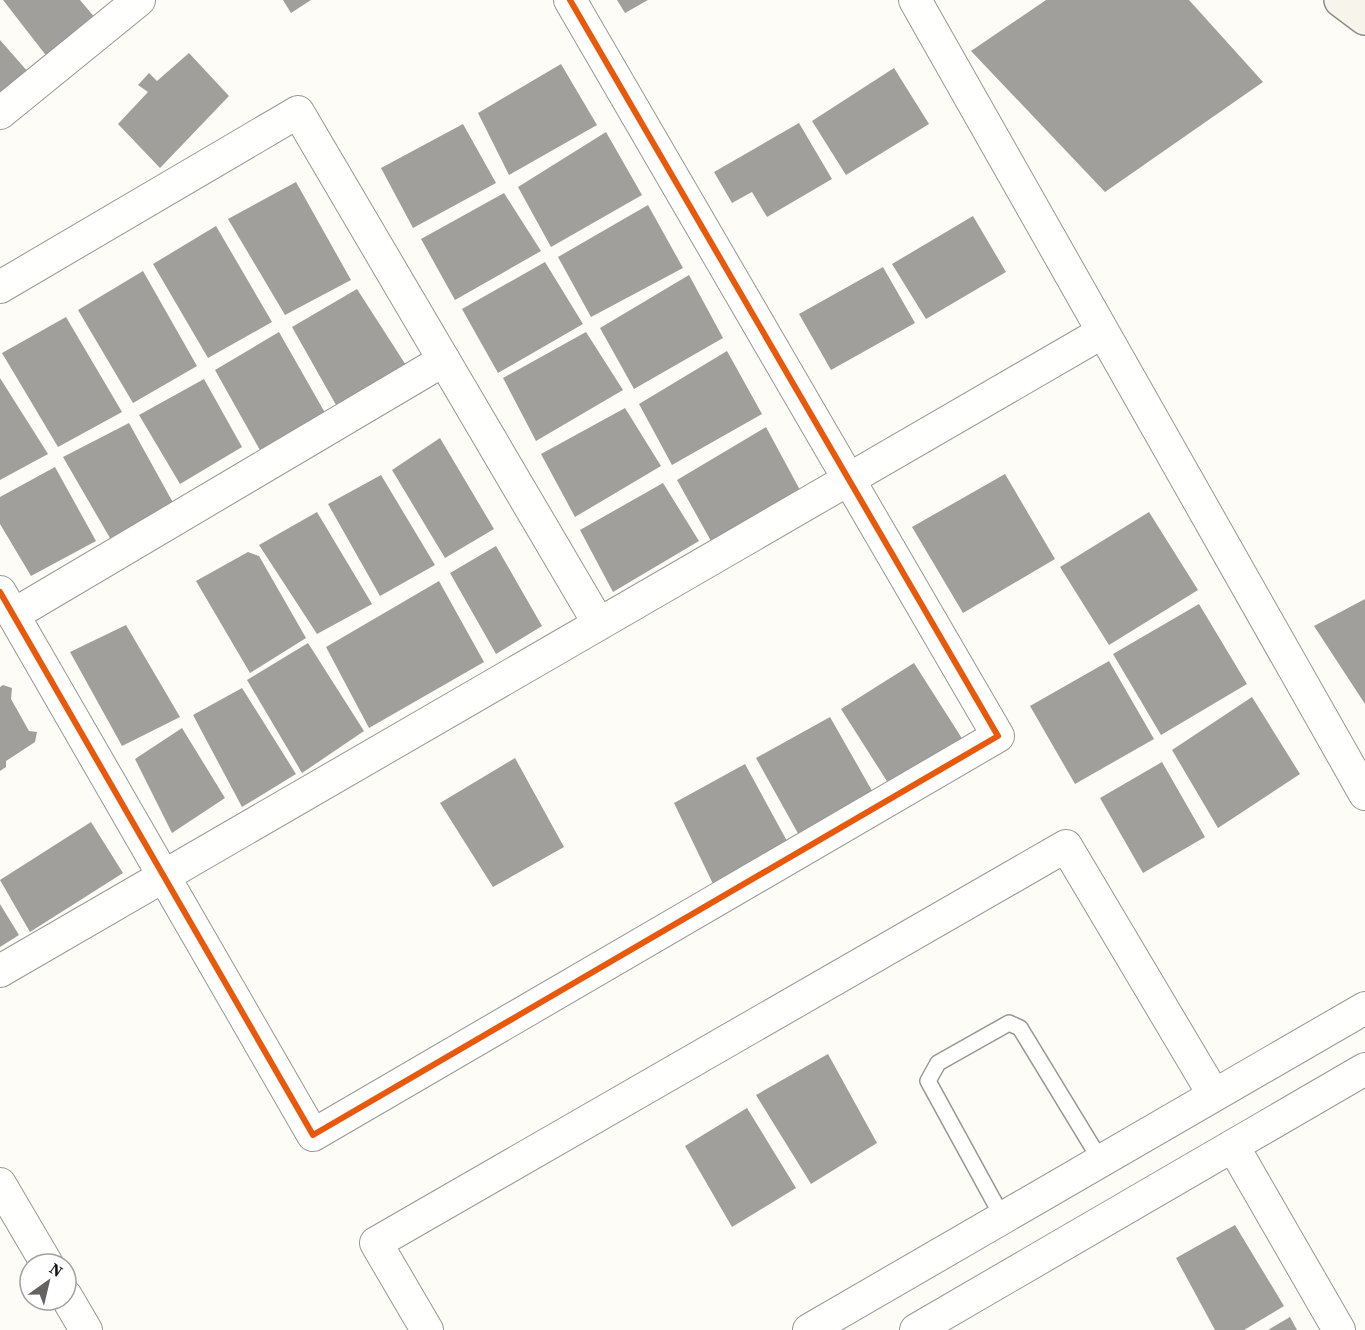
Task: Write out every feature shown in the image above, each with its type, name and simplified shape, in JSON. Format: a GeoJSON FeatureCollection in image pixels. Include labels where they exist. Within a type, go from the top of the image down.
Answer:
{"type":"FeatureCollection","features":[{"type":"Feature","properties":{"kind":"main road"},"geometry":{"type":"LineString","coordinates":[[1341,0],[1365,18]]}},
{"type":"Feature","properties":{"kind":"street"},"geometry":{"type":"LineString","coordinates":[[0,113],[139,0]]}},
{"type":"Feature","properties":{"kind":"street"},"geometry":{"type":"LineString","coordinates":[[444,360],[7,604],[313,1135],[998,736],[570,0]]}},
{"type":"Feature","properties":{"kind":"street"},"geometry":{"type":"LineString","coordinates":[[915,0],[1365,794]]}},
{"type":"Feature","properties":{"kind":"street"},"geometry":{"type":"LineString","coordinates":[[0,286],[298,112],[599,624]]}},
{"type":"Feature","properties":{"kind":"street"},"geometry":{"type":"LineString","coordinates":[[0,970],[1103,332]]}},
{"type":"Feature","properties":{"kind":"street"},"geometry":{"type":"LineString","coordinates":[[427,1330],[376,1243],[1066,846],[1214,1095]]}},
{"type":"Feature","properties":{"kind":"street"},"geometry":{"type":"LineString","coordinates":[[809,1330],[1365,1008]]}},
{"type":"Feature","properties":{"kind":"street"},"geometry":{"type":"LineString","coordinates":[[916,1330],[1365,1069]]}},
{"type":"Feature","properties":{"kind":"street"},"geometry":{"type":"LineString","coordinates":[[1233,1146],[1340,1330]]}},
{"type":"Feature","properties":{"kind":"street"},"geometry":{"type":"LineString","coordinates":[[0,1184],[40,1252]]}},
{"type":"Feature","properties":{"kind":"street"},"geometry":{"type":"LineString","coordinates":[[75,1312],[86,1330]]}},
{"type":"Feature","properties":{"kind":"lane"},"geometry":{"type":"LineString","coordinates":[[1003,1218],[928,1081],[938,1063],[1009,1023],[1014,1024],[1020,1028],[1101,1161]]}},
{"type":"Feature","properties":{"kind":"building"},"geometry":{"type":"Polygon","coordinates":[[[3,0],[80,0],[96,19],[48,58],[3,0]]]}},
{"type":"Feature","properties":{"kind":"building"},"geometry":{"type":"Polygon","coordinates":[[[283,0],[311,0],[291,13],[283,0]]]}},
{"type":"Feature","properties":{"kind":"building"},"geometry":{"type":"Polygon","coordinates":[[[617,0],[648,0],[625,13],[617,0]]]}},
{"type":"Feature","properties":{"kind":"building"},"geometry":{"type":"Polygon","coordinates":[[[1046,0],[1189,0],[1263,82],[1105,192],[971,51],[1046,0]]]}},
{"type":"Feature","properties":{"kind":"building"},"geometry":{"type":"Polygon","coordinates":[[[0,40],[29,73],[0,100],[0,40]]]}},
{"type":"Feature","properties":{"kind":"building"},"geometry":{"type":"Polygon","coordinates":[[[189,53],[229,96],[160,168],[118,124],[148,92],[138,85],[149,73],[157,81],[189,53]]]}},
{"type":"Feature","properties":{"kind":"building"},"geometry":{"type":"Polygon","coordinates":[[[561,64],[597,125],[509,175],[478,113],[561,64]]]}},
{"type":"Feature","properties":{"kind":"building"},"geometry":{"type":"Polygon","coordinates":[[[894,68],[929,124],[846,175],[812,121],[894,68]]]}},
{"type":"Feature","properties":{"kind":"building"},"geometry":{"type":"Polygon","coordinates":[[[799,123],[832,179],[767,217],[752,192],[732,203],[714,172],[799,123]]]}},
{"type":"Feature","properties":{"kind":"building"},"geometry":{"type":"Polygon","coordinates":[[[463,124],[496,183],[413,228],[381,168],[463,124]]]}},
{"type":"Feature","properties":{"kind":"building"},"geometry":{"type":"Polygon","coordinates":[[[606,132],[642,195],[551,247],[518,187],[606,132]]]}},
{"type":"Feature","properties":{"kind":"building"},"geometry":{"type":"Polygon","coordinates":[[[296,182],[351,280],[285,315],[228,219],[296,182]]]}},
{"type":"Feature","properties":{"kind":"building"},"geometry":{"type":"Polygon","coordinates":[[[504,193],[541,251],[455,300],[421,239],[504,193]]]}},
{"type":"Feature","properties":{"kind":"building"},"geometry":{"type":"Polygon","coordinates":[[[648,205],[683,268],[591,317],[558,257],[648,205]]]}},
{"type":"Feature","properties":{"kind":"building"},"geometry":{"type":"Polygon","coordinates":[[[973,216],[1006,272],[926,319],[892,264],[973,216]]]}},
{"type":"Feature","properties":{"kind":"building"},"geometry":{"type":"Polygon","coordinates":[[[216,226],[272,322],[208,358],[153,264],[216,226]]]}},
{"type":"Feature","properties":{"kind":"building"},"geometry":{"type":"Polygon","coordinates":[[[545,262],[583,324],[498,373],[462,309],[545,262]]]}},
{"type":"Feature","properties":{"kind":"building"},"geometry":{"type":"Polygon","coordinates":[[[883,267],[915,323],[831,370],[799,314],[883,267]]]}},
{"type":"Feature","properties":{"kind":"building"},"geometry":{"type":"Polygon","coordinates":[[[143,271],[197,366],[133,403],[78,310],[143,271]]]}},
{"type":"Feature","properties":{"kind":"building"},"geometry":{"type":"Polygon","coordinates":[[[689,275],[723,338],[634,389],[600,328],[689,275]]]}},
{"type":"Feature","properties":{"kind":"building"},"geometry":{"type":"Polygon","coordinates":[[[357,289],[411,373],[340,412],[292,327],[357,289]]]}},
{"type":"Feature","properties":{"kind":"building"},"geometry":{"type":"Polygon","coordinates":[[[66,317],[122,412],[58,447],[2,353],[66,317]]]}},
{"type":"Feature","properties":{"kind":"building"},"geometry":{"type":"Polygon","coordinates":[[[279,332],[328,418],[265,459],[215,370],[279,332]]]}},
{"type":"Feature","properties":{"kind":"building"},"geometry":{"type":"Polygon","coordinates":[[[586,332],[623,390],[536,441],[503,378],[586,332]]]}},
{"type":"Feature","properties":{"kind":"building"},"geometry":{"type":"Polygon","coordinates":[[[727,351],[762,414],[672,465],[639,404],[727,351]]]}},
{"type":"Feature","properties":{"kind":"building"},"geometry":{"type":"Polygon","coordinates":[[[0,378],[48,454],[0,480],[0,378]]]}},
{"type":"Feature","properties":{"kind":"building"},"geometry":{"type":"Polygon","coordinates":[[[204,379],[242,447],[180,484],[139,415],[204,379]]]}},
{"type":"Feature","properties":{"kind":"building"},"geometry":{"type":"Polygon","coordinates":[[[625,408],[661,466],[575,517],[541,454],[625,408]]]}},
{"type":"Feature","properties":{"kind":"building"},"geometry":{"type":"Polygon","coordinates":[[[129,423],[176,508],[114,545],[63,457],[129,423]]]}},
{"type":"Feature","properties":{"kind":"building"},"geometry":{"type":"Polygon","coordinates":[[[766,427],[800,490],[711,541],[677,480],[766,427]]]}},
{"type":"Feature","properties":{"kind":"building"},"geometry":{"type":"Polygon","coordinates":[[[440,438],[494,529],[445,558],[392,470],[440,438]]]}},
{"type":"Feature","properties":{"kind":"building"},"geometry":{"type":"Polygon","coordinates":[[[55,467],[96,541],[31,576],[0,524],[0,497],[55,467]]]}},
{"type":"Feature","properties":{"kind":"building"},"geometry":{"type":"Polygon","coordinates":[[[1005,474],[1055,559],[963,613],[912,527],[1005,474]]]}},
{"type":"Feature","properties":{"kind":"building"},"geometry":{"type":"Polygon","coordinates":[[[381,475],[435,565],[380,596],[328,504],[381,475]]]}},
{"type":"Feature","properties":{"kind":"building"},"geometry":{"type":"Polygon","coordinates":[[[663,483],[699,541],[613,592],[580,530],[663,483]]]}},
{"type":"Feature","properties":{"kind":"building"},"geometry":{"type":"Polygon","coordinates":[[[317,512],[372,604],[317,634],[259,545],[317,512]]]}},
{"type":"Feature","properties":{"kind":"building"},"geometry":{"type":"Polygon","coordinates":[[[1149,512],[1198,590],[1109,645],[1060,567],[1149,512]]]}},
{"type":"Feature","properties":{"kind":"building"},"geometry":{"type":"Polygon","coordinates":[[[496,546],[542,626],[496,654],[450,573],[496,546]]]}},
{"type":"Feature","properties":{"kind":"building"},"geometry":{"type":"Polygon","coordinates":[[[248,552],[259,556],[306,638],[250,673],[196,581],[248,552]]]}},
{"type":"Feature","properties":{"kind":"building"},"geometry":{"type":"Polygon","coordinates":[[[439,581],[484,662],[369,728],[326,647],[439,581]]]}},
{"type":"Feature","properties":{"kind":"building"},"geometry":{"type":"Polygon","coordinates":[[[1365,599],[1365,704],[1314,626],[1365,599]]]}},
{"type":"Feature","properties":{"kind":"building"},"geometry":{"type":"Polygon","coordinates":[[[1199,604],[1247,684],[1161,735],[1113,654],[1199,604]]]}},
{"type":"Feature","properties":{"kind":"building"},"geometry":{"type":"Polygon","coordinates":[[[126,625],[180,717],[122,746],[70,652],[126,625]]]}},
{"type":"Feature","properties":{"kind":"building"},"geometry":{"type":"Polygon","coordinates":[[[308,643],[364,731],[302,773],[247,680],[308,643]]]}},
{"type":"Feature","properties":{"kind":"building"},"geometry":{"type":"Polygon","coordinates":[[[1109,661],[1154,739],[1075,784],[1030,706],[1109,661]]]}},
{"type":"Feature","properties":{"kind":"building"},"geometry":{"type":"Polygon","coordinates":[[[914,663],[963,740],[890,786],[841,709],[914,663]]]}},
{"type":"Feature","properties":{"kind":"building"},"geometry":{"type":"Polygon","coordinates":[[[3,685],[12,688],[11,699],[29,731],[37,732],[35,742],[6,761],[6,767],[0,771],[0,687],[3,685]]]}},
{"type":"Feature","properties":{"kind":"building"},"geometry":{"type":"Polygon","coordinates":[[[242,688],[296,774],[242,807],[193,715],[242,688]]]}},
{"type":"Feature","properties":{"kind":"building"},"geometry":{"type":"Polygon","coordinates":[[[1252,697],[1300,774],[1218,828],[1172,750],[1252,697]]]}},
{"type":"Feature","properties":{"kind":"building"},"geometry":{"type":"Polygon","coordinates":[[[830,717],[875,796],[800,837],[756,758],[830,717]]]}},
{"type":"Feature","properties":{"kind":"building"},"geometry":{"type":"Polygon","coordinates":[[[182,728],[225,798],[172,833],[135,759],[182,728]]]}},
{"type":"Feature","properties":{"kind":"building"},"geometry":{"type":"Polygon","coordinates":[[[515,758],[564,847],[493,887],[440,803],[515,758]]]}},
{"type":"Feature","properties":{"kind":"building"},"geometry":{"type":"Polygon","coordinates":[[[1162,762],[1205,837],[1143,873],[1100,798],[1162,762]]]}},
{"type":"Feature","properties":{"kind":"building"},"geometry":{"type":"Polygon","coordinates":[[[745,764],[787,841],[714,886],[674,803],[745,764]]]}},
{"type":"Feature","properties":{"kind":"building"},"geometry":{"type":"Polygon","coordinates":[[[91,822],[123,873],[30,932],[0,880],[91,822]]]}},
{"type":"Feature","properties":{"kind":"building"},"geometry":{"type":"Polygon","coordinates":[[[0,904],[19,935],[0,947],[0,904]]]}},
{"type":"Feature","properties":{"kind":"building"},"geometry":{"type":"Polygon","coordinates":[[[828,1054],[877,1143],[811,1184],[756,1095],[828,1054]]]}},
{"type":"Feature","properties":{"kind":"building"},"geometry":{"type":"Polygon","coordinates":[[[747,1108],[796,1188],[732,1227],[685,1146],[747,1108]]]}},
{"type":"Feature","properties":{"kind":"building"},"geometry":{"type":"Polygon","coordinates":[[[1235,1225],[1284,1306],[1244,1330],[1215,1330],[1176,1258],[1235,1225]]]}},
{"type":"Feature","properties":{"kind":"building"},"geometry":{"type":"Polygon","coordinates":[[[1290,1317],[1297,1330],[1268,1330],[1290,1317]]]}},
{"type":"Feature","properties":{"kind":"cycle path"},"geometry":{"type":"LineString","coordinates":[[0,592],[313,1135],[998,736],[570,0]]}}]}
